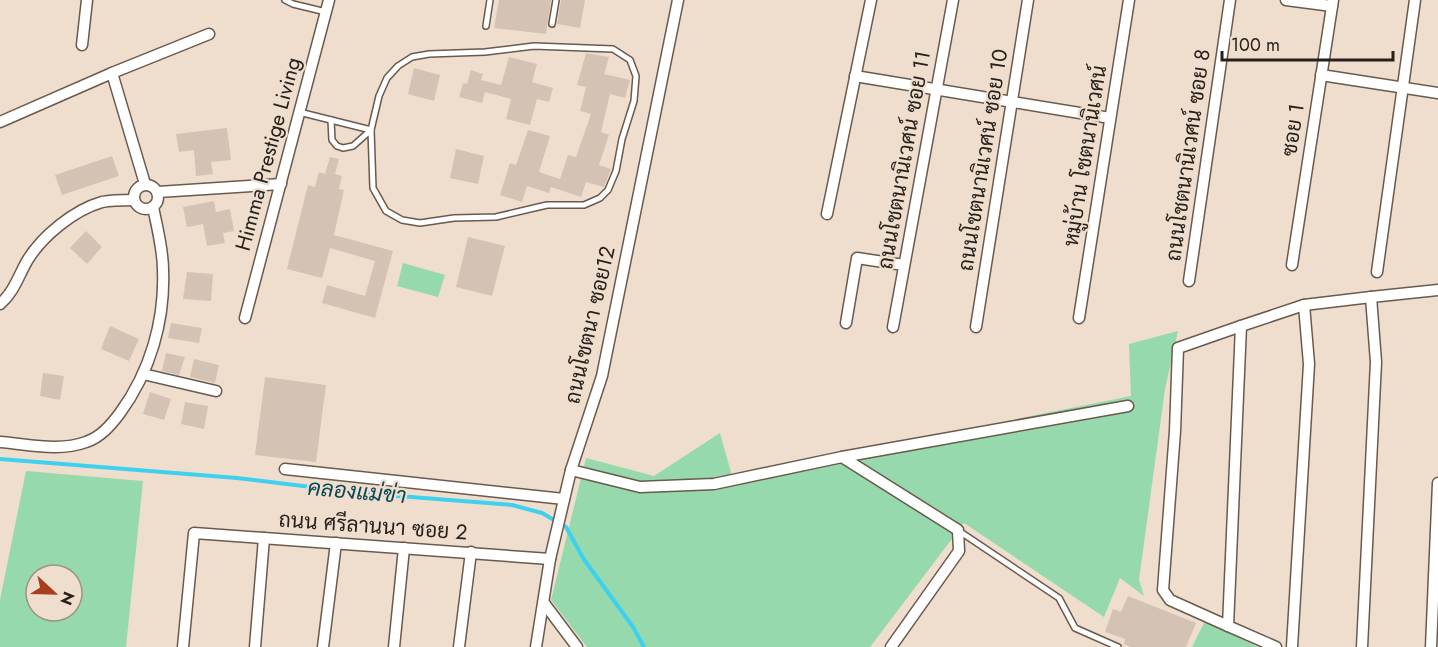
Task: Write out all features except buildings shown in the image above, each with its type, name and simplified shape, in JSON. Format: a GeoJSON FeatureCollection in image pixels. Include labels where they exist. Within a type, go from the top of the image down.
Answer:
{"type":"FeatureCollection","features":[{"type":"Feature","properties":{"kind":"street"},"geometry":{"type":"LineString","coordinates":[[82,45],[87,0]]}},
{"type":"Feature","properties":{"kind":"street","name":"Himma Prestige Living"},"geometry":{"type":"LineString","coordinates":[[245,318],[329,0]]}},
{"type":"Feature","properties":{"kind":"street","name":"ถนนโชตนา ซอย12"},"geometry":{"type":"LineString","coordinates":[[536,647],[550,559],[571,470],[602,376],[678,0]]}},
{"type":"Feature","properties":{"kind":"street"},"geometry":{"type":"LineString","coordinates":[[827,214],[871,0]]}},
{"type":"Feature","properties":{"kind":"street","name":"ถนนโชตนานิเวศน์ ซอย 11"},"geometry":{"type":"LineString","coordinates":[[893,327],[953,0]]}},
{"type":"Feature","properties":{"kind":"street","name":"ถนนโชตนานิเวศน์ ซอย 10"},"geometry":{"type":"LineString","coordinates":[[976,327],[1028,0]]}},
{"type":"Feature","properties":{"kind":"street","name":"หมู่บ้าน โชตนานิเวศน์"},"geometry":{"type":"LineString","coordinates":[[1079,318],[1129,0]]}},
{"type":"Feature","properties":{"kind":"street","name":"ถนนโชตนานิเวศน์ ซอย 8"},"geometry":{"type":"LineString","coordinates":[[1189,281],[1230,0]]}},
{"type":"Feature","properties":{"kind":"street"},"geometry":{"type":"LineString","coordinates":[[1286,0],[1332,3]]}},
{"type":"Feature","properties":{"kind":"street"},"geometry":{"type":"LineString","coordinates":[[1377,272],[1415,0]]}},
{"type":"Feature","properties":{"kind":"street","name":"ซอย 1"},"geometry":{"type":"LineString","coordinates":[[1292,265],[1332,3]]}},
{"type":"Feature","properties":{"kind":"street"},"geometry":{"type":"LineString","coordinates":[[0,122],[209,34]]}},
{"type":"Feature","properties":{"kind":"street"},"geometry":{"type":"LineString","coordinates":[[112,73],[145,184]]}},
{"type":"Feature","properties":{"kind":"street"},"geometry":{"type":"LineString","coordinates":[[1321,75],[1438,93]]}},
{"type":"Feature","properties":{"kind":"street"},"geometry":{"type":"LineString","coordinates":[[855,76],[1110,118]]}},
{"type":"Feature","properties":{"kind":"street"},"geometry":{"type":"LineString","coordinates":[[145,184],[153,186],[158,192],[158,201],[153,207],[141,208],[134,200],[138,188],[145,184]]}},
{"type":"Feature","properties":{"kind":"street"},"geometry":{"type":"LineString","coordinates":[[158,192],[281,184]]}},
{"type":"Feature","properties":{"kind":"street"},"geometry":{"type":"LineString","coordinates":[[0,304],[15,286],[35,251],[57,229],[79,212],[103,202],[134,200]]}},
{"type":"Feature","properties":{"kind":"street"},"geometry":{"type":"LineString","coordinates":[[0,442],[63,448],[88,442],[109,428],[134,394],[143,374],[160,319],[164,270],[153,207]]}},
{"type":"Feature","properties":{"kind":"street"},"geometry":{"type":"LineString","coordinates":[[846,323],[857,258],[904,265]]}},
{"type":"Feature","properties":{"kind":"street"},"geometry":{"type":"LineString","coordinates":[[1276,647],[1170,600],[1163,590],[1175,431],[1178,348],[1304,305],[1438,290]]}},
{"type":"Feature","properties":{"kind":"street"},"geometry":{"type":"LineString","coordinates":[[1362,647],[1376,362],[1371,297]]}},
{"type":"Feature","properties":{"kind":"street"},"geometry":{"type":"LineString","coordinates":[[1292,647],[1309,364],[1304,305]]}},
{"type":"Feature","properties":{"kind":"street"},"geometry":{"type":"LineString","coordinates":[[1228,626],[1241,326]]}},
{"type":"Feature","properties":{"kind":"street"},"geometry":{"type":"LineString","coordinates":[[143,374],[216,391]]}},
{"type":"Feature","properties":{"kind":"street"},"geometry":{"type":"LineString","coordinates":[[571,470],[640,487],[714,484],[842,457],[1128,406]]}},
{"type":"Feature","properties":{"kind":"street"},"geometry":{"type":"LineString","coordinates":[[842,457],[958,530],[959,551],[891,647]]}},
{"type":"Feature","properties":{"kind":"street"},"geometry":{"type":"LineString","coordinates":[[285,469],[564,499]]}},
{"type":"Feature","properties":{"kind":"street"},"geometry":{"type":"LineString","coordinates":[[1431,647],[1438,483]]}},
{"type":"Feature","properties":{"kind":"street","name":"ถนน ศรีลานนา ซอย 2"},"geometry":{"type":"LineString","coordinates":[[183,647],[194,533],[550,559]]}},
{"type":"Feature","properties":{"kind":"street"},"geometry":{"type":"LineString","coordinates":[[255,647],[264,538]]}},
{"type":"Feature","properties":{"kind":"street"},"geometry":{"type":"LineString","coordinates":[[323,647],[336,543]]}},
{"type":"Feature","properties":{"kind":"street"},"geometry":{"type":"LineString","coordinates":[[394,647],[404,548]]}},
{"type":"Feature","properties":{"kind":"street"},"geometry":{"type":"LineString","coordinates":[[459,647],[471,552]]}},
{"type":"Feature","properties":{"kind":"street"},"geometry":{"type":"LineString","coordinates":[[544,603],[577,647]]}},
{"type":"Feature","properties":{"kind":"lane"},"geometry":{"type":"LineString","coordinates":[[285,0],[326,12]]}},
{"type":"Feature","properties":{"kind":"lane"},"geometry":{"type":"LineString","coordinates":[[486,26],[490,0]]}},
{"type":"Feature","properties":{"kind":"lane"},"geometry":{"type":"LineString","coordinates":[[552,24],[556,0]]}},
{"type":"Feature","properties":{"kind":"lane"},"geometry":{"type":"LineString","coordinates":[[331,120],[332,140],[337,146],[343,148],[353,146],[371,130],[379,96],[387,78],[398,66],[412,57],[429,54],[484,52],[534,46],[614,49],[630,60],[636,76],[634,101],[608,190],[600,198],[584,205],[547,205],[496,217],[454,218],[420,223],[402,220],[386,211],[373,188],[371,130]]}},
{"type":"Feature","properties":{"kind":"lane"},"geometry":{"type":"LineString","coordinates":[[300,112],[371,130]]}},
{"type":"Feature","properties":{"kind":"lane"},"geometry":{"type":"LineString","coordinates":[[958,530],[1059,598],[1075,628],[1118,647]]}},
{"type":"Feature","properties":{"kind":"green space"},"geometry":{"type":"Polygon","coordinates":[[[403,263],[445,275],[438,297],[397,286],[403,263]]]}},
{"type":"Feature","properties":{"kind":"green space"},"geometry":{"type":"Polygon","coordinates":[[[1178,331],[1165,389],[1139,580],[1144,596],[1120,578],[1104,617],[964,523],[870,647],[587,647],[551,600],[586,458],[654,476],[720,433],[732,476],[1131,396],[1129,344],[1178,331]]]}},
{"type":"Feature","properties":{"kind":"green space"},"geometry":{"type":"Polygon","coordinates":[[[26,471],[143,481],[126,647],[0,647],[0,600],[26,471]]]}},
{"type":"Feature","properties":{"kind":"green space"},"geometry":{"type":"Polygon","coordinates":[[[1205,621],[1258,647],[1192,647],[1205,621]]]}},
{"type":"Feature","properties":{"kind":"waterway","name":"คลองแม่ข่า"},"geometry":{"type":"LineString","coordinates":[[0,459],[237,478],[360,493],[512,505],[542,513],[566,527],[583,558],[633,627],[644,647]]}}]}
